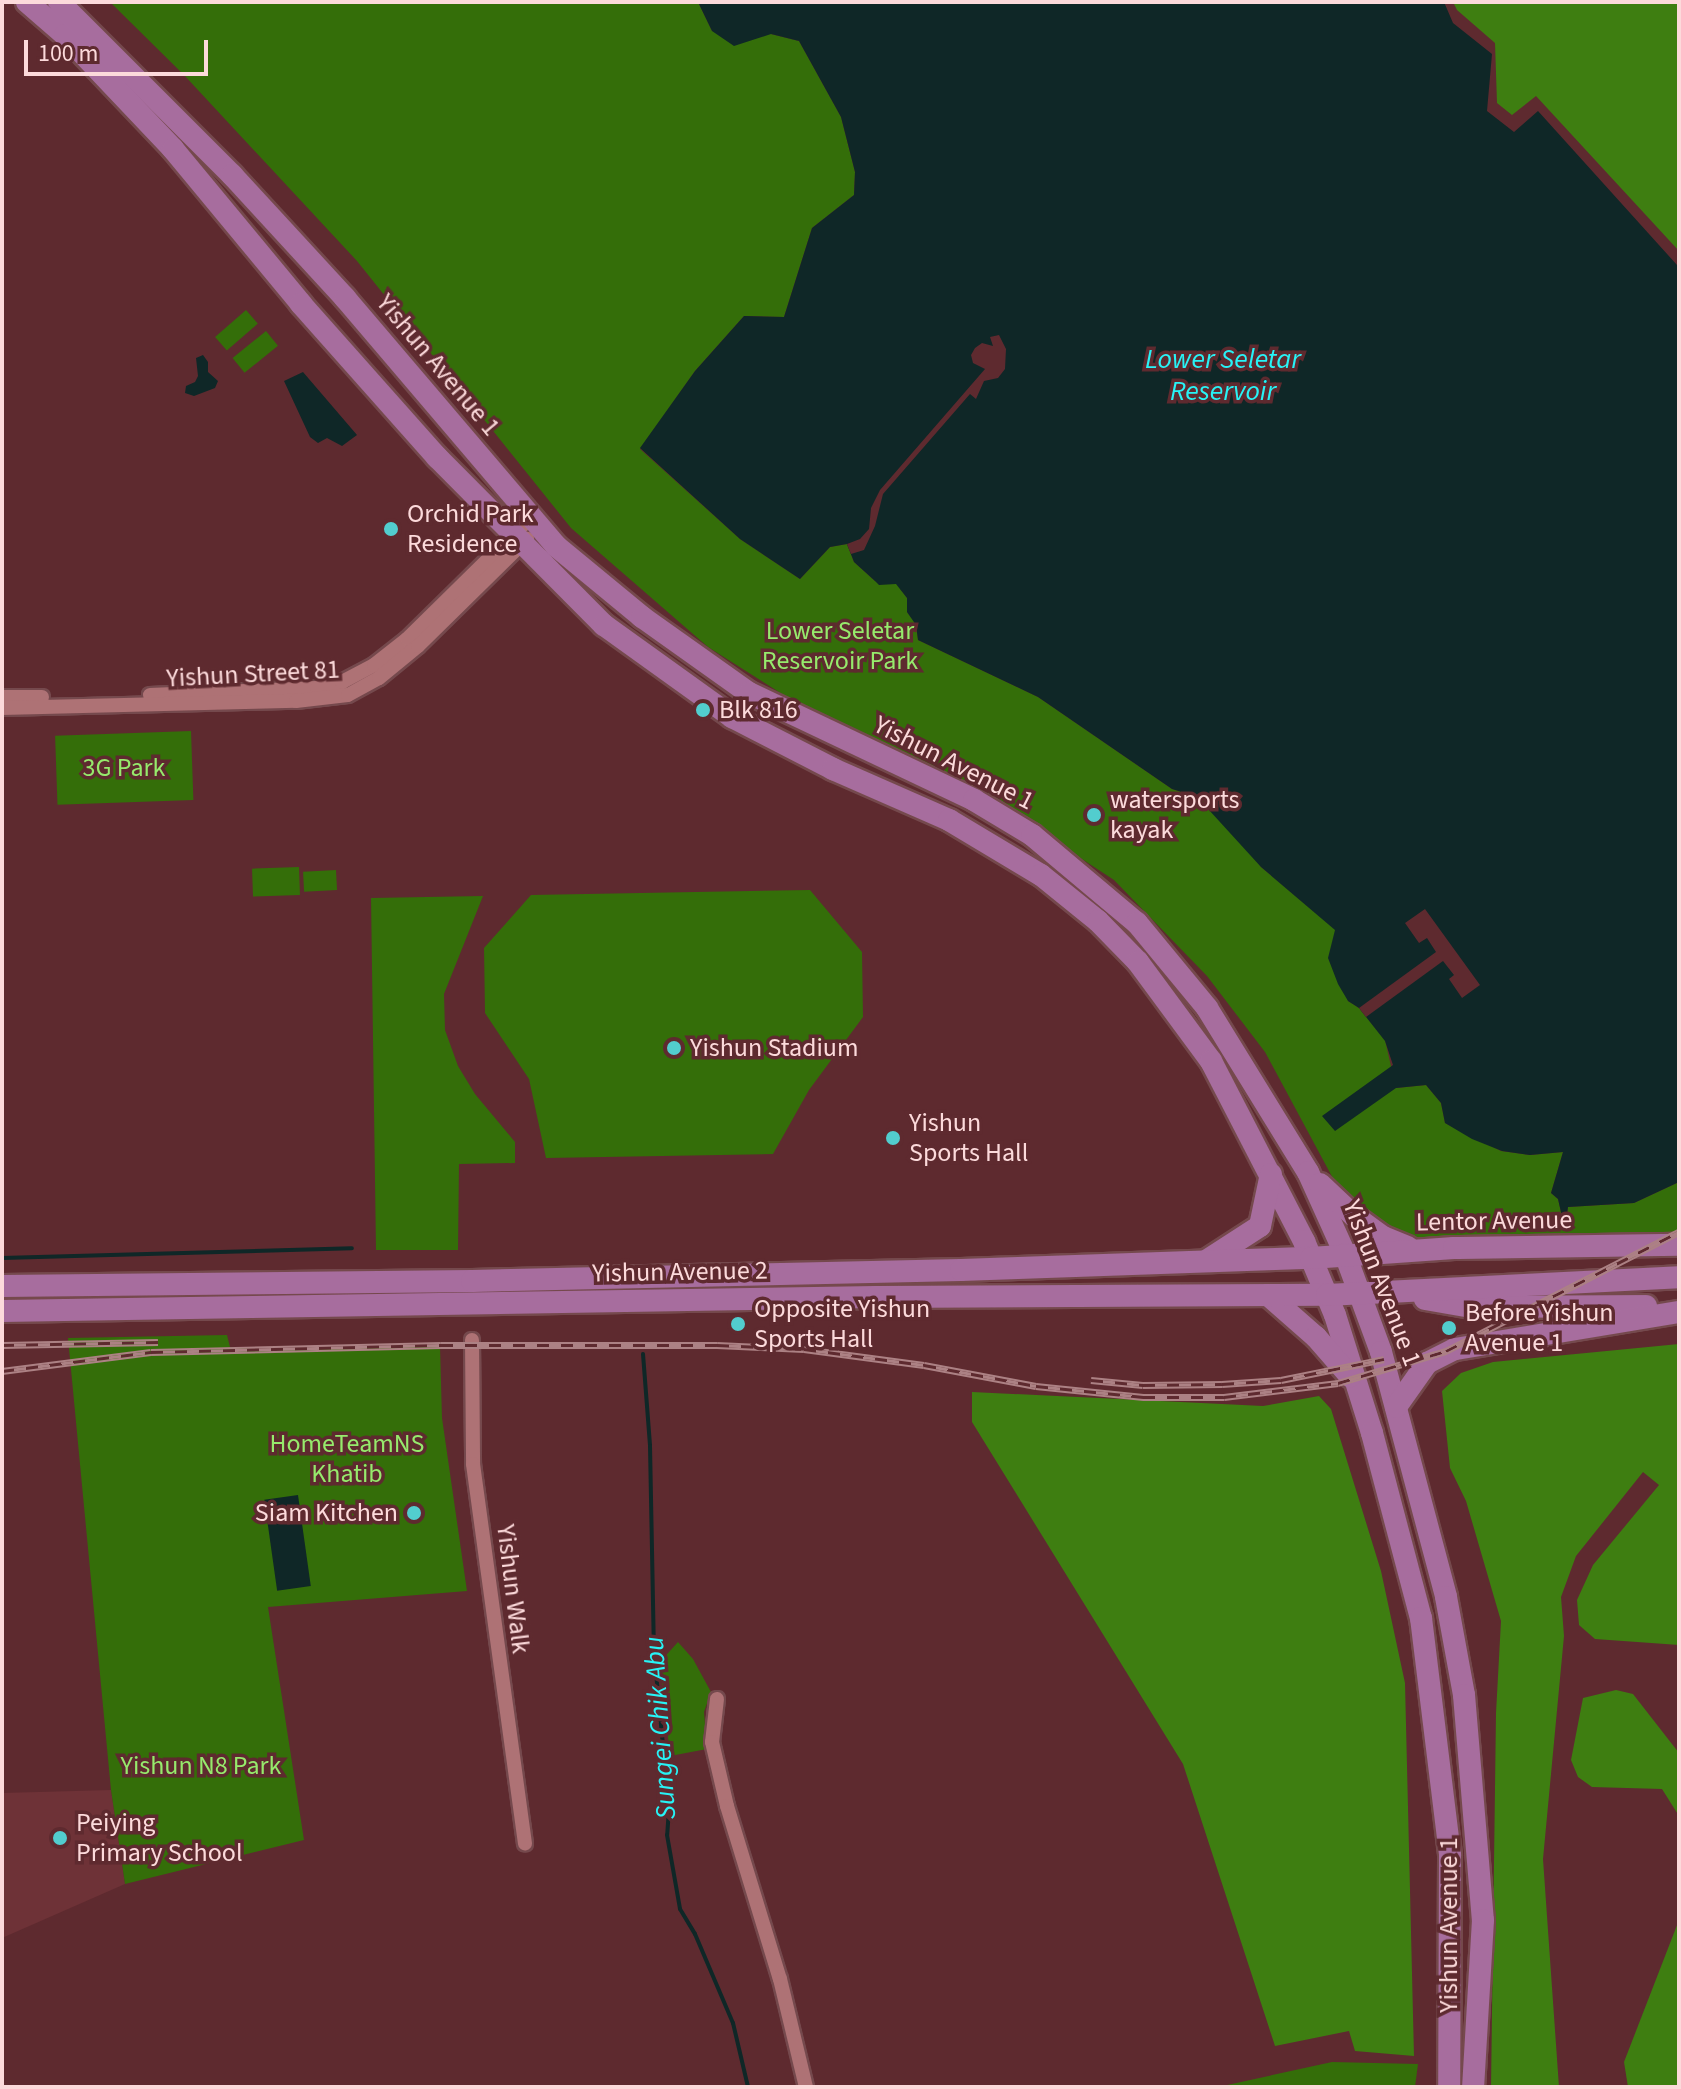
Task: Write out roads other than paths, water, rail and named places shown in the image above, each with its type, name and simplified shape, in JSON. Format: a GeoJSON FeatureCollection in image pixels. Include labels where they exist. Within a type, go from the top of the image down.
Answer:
{"type":"FeatureCollection","features":[{"type":"Feature","properties":{"kind":"main road","name":"Yishun Avenue 1"},"geometry":{"type":"LineString","coordinates":[[27,2],[65,35],[165,139],[335,343],[517,540],[625,643],[732,717],[833,769],[949,820],[1041,875],[1098,921],[1138,962],[1195,1038],[1240,1112],[1327,1295],[1355,1382],[1421,1618],[1450,1855],[1449,2087]]}},
{"type":"Feature","properties":{"kind":"main road","name":"Yishun Avenue 1"},"geometry":{"type":"LineString","coordinates":[[59,2],[190,132],[345,298],[534,523],[642,617],[749,693],[974,800],[1032,835],[1137,923],[1207,1008],[1308,1172],[1345,1254],[1396,1407],[1446,1597],[1464,1695],[1483,1920],[1473,2087]]}},
{"type":"Feature","properties":{"kind":"main road"},"geometry":{"type":"LineString","coordinates":[[301,304],[315,298],[321,282],[311,261]]}},
{"type":"Feature","properties":{"kind":"main road"},"geometry":{"type":"LineString","coordinates":[[335,343],[325,318],[329,308],[345,298]]}},
{"type":"Feature","properties":{"kind":"main road"},"geometry":{"type":"LineString","coordinates":[[1195,1038],[1207,1044],[1216,1040],[1218,1034],[1207,1008]]}},
{"type":"Feature","properties":{"kind":"main road"},"geometry":{"type":"LineString","coordinates":[[1308,1172],[1354,1216],[1383,1237],[1414,1250]]}},
{"type":"Feature","properties":{"kind":"main road"},"geometry":{"type":"LineString","coordinates":[[1203,1263],[1260,1226],[1271,1174]]}},
{"type":"Feature","properties":{"kind":"main road","name":"Lentor Avenue"},"geometry":{"type":"LineString","coordinates":[[1311,1258],[1414,1250],[1679,1245]]}},
{"type":"Feature","properties":{"kind":"main road","name":"Yishun Avenue 2"},"geometry":{"type":"LineString","coordinates":[[2,1286],[472,1281],[1311,1258]]}},
{"type":"Feature","properties":{"kind":"main road"},"geometry":{"type":"LineString","coordinates":[[1360,1294],[1679,1277]]}},
{"type":"Feature","properties":{"kind":"main road"},"geometry":{"type":"LineString","coordinates":[[76,1284],[62,1290],[59,1295],[64,1305],[76,1308]]}},
{"type":"Feature","properties":{"kind":"main road"},"geometry":{"type":"LineString","coordinates":[[1394,1293],[1462,1306],[1679,1306]]}},
{"type":"Feature","properties":{"kind":"main road","name":"Yishun Avenue 2"},"geometry":{"type":"LineString","coordinates":[[2,1311],[1360,1294]]}},
{"type":"Feature","properties":{"kind":"main road"},"geometry":{"type":"LineString","coordinates":[[1268,1295],[1316,1337],[1355,1382]]}},
{"type":"Feature","properties":{"kind":"main road"},"geometry":{"type":"LineString","coordinates":[[1396,1407],[1427,1363],[1455,1349],[1679,1312]]}},
{"type":"Feature","properties":{"kind":"street","name":"Yishun Street 81"},"geometry":{"type":"LineString","coordinates":[[2,708],[296,701],[348,695],[379,678],[418,646],[534,523]]}},
{"type":"Feature","properties":{"kind":"street","name":"Yishun Street 81"},"geometry":{"type":"LineString","coordinates":[[2,697],[317,688],[342,682],[374,665],[407,639],[517,540]]}},
{"type":"Feature","properties":{"kind":"street","name":"Yishun Walk"},"geometry":{"type":"LineString","coordinates":[[472,1340],[473,1464],[525,1843]]}},
{"type":"Feature","properties":{"kind":"street"},"geometry":{"type":"LineString","coordinates":[[717,1699],[712,1742],[727,1806],[780,1979],[806,2087]]}},
{"type":"Feature","properties":{"kind":"water","name":"Lower Seletar Reservoir"},"geometry":{"type":"Polygon","coordinates":[[[698,2],[1444,2],[1453,23],[1492,54],[1487,111],[1514,132],[1538,111],[1677,265],[1679,1182],[1634,1203],[1568,1207],[1565,1230],[1558,1199],[1551,1193],[1563,1152],[1530,1155],[1502,1151],[1472,1139],[1445,1123],[1441,1103],[1426,1085],[1396,1088],[1335,1131],[1322,1116],[1393,1065],[1385,1041],[1359,1008],[1348,1001],[1338,984],[1328,958],[1335,930],[1261,867],[1209,810],[1214,802],[1172,789],[1038,697],[918,640],[916,625],[907,612],[907,598],[896,584],[879,585],[854,562],[847,544],[830,547],[800,579],[740,539],[640,448],[695,371],[744,316],[784,317],[812,228],[854,195],[855,172],[841,117],[799,41],[771,34],[734,46],[712,31],[698,2]]]}},
{"type":"Feature","properties":{"kind":"water"},"geometry":{"type":"Polygon","coordinates":[[[203,355],[208,362],[208,372],[218,381],[215,388],[194,396],[185,393],[186,386],[195,382],[198,376],[196,358],[203,355]]]}},
{"type":"Feature","properties":{"kind":"water"},"geometry":{"type":"Polygon","coordinates":[[[303,372],[357,435],[342,446],[327,438],[318,443],[310,437],[284,381],[303,372]]]}},
{"type":"Feature","properties":{"kind":"water"},"geometry":{"type":"Polygon","coordinates":[[[298,1495],[311,1586],[277,1591],[264,1500],[298,1495]]]}},
{"type":"Feature","properties":{"kind":"waterway"},"geometry":{"type":"LineString","coordinates":[[2,1258],[352,1248]]}},
{"type":"Feature","properties":{"kind":"waterway","name":"Sungei Chik Abu"},"geometry":{"type":"LineString","coordinates":[[643,1354],[650,1446],[654,1652],[669,1809],[667,1835],[680,1909],[695,1934],[733,2023],[748,2087]]}},
{"type":"Feature","properties":{"kind":"railway"},"geometry":{"type":"LineString","coordinates":[[2,1371],[151,1352],[441,1345],[717,1345],[804,1349],[924,1365],[1036,1386],[1143,1397],[1224,1397],[1338,1383],[1446,1351],[1679,1232]]}},
{"type":"Feature","properties":{"kind":"railway"},"geometry":{"type":"LineString","coordinates":[[2,1345],[158,1342]]}},
{"type":"Feature","properties":{"kind":"railway"},"geometry":{"type":"LineString","coordinates":[[1091,1380],[1143,1385],[1281,1380],[1384,1359]]}},
{"type":"Feature","properties":{"kind":"place","name":"Orchid Park Residence"},"geometry":{"type":"Point","coordinates":[391,529]}},
{"type":"Feature","properties":{"kind":"place","name":"Blk 816"},"geometry":{"type":"Point","coordinates":[703,710]}},
{"type":"Feature","properties":{"kind":"place","name":"watersports kayak"},"geometry":{"type":"Point","coordinates":[1094,815]}},
{"type":"Feature","properties":{"kind":"place","name":"Yishun Stadium"},"geometry":{"type":"Point","coordinates":[674,1048]}},
{"type":"Feature","properties":{"kind":"place","name":"Yishun Sports Hall"},"geometry":{"type":"Point","coordinates":[893,1138]}},
{"type":"Feature","properties":{"kind":"place","name":"Opposite Yishun Sports Hall"},"geometry":{"type":"Point","coordinates":[738,1324]}},
{"type":"Feature","properties":{"kind":"place","name":"Before Yishun Avenue 1"},"geometry":{"type":"Point","coordinates":[1449,1328]}},
{"type":"Feature","properties":{"kind":"place","name":"Siam Kitchen"},"geometry":{"type":"Point","coordinates":[414,1513]}},
{"type":"Feature","properties":{"kind":"place","name":"Peiying Primary School"},"geometry":{"type":"Point","coordinates":[60,1838]}},
{"type":"Feature","properties":{"kind":"park label","name":"Lower Seletar Reservoir Park"},"geometry":{"type":"Point","coordinates":[840,646]}},
{"type":"Feature","properties":{"kind":"park label","name":"3G Park"},"geometry":{"type":"Point","coordinates":[124,768]}},
{"type":"Feature","properties":{"kind":"park label","name":"HomeTeamNS Khatib"},"geometry":{"type":"Point","coordinates":[347,1459]}},
{"type":"Feature","properties":{"kind":"park label","name":"Yishun N8 Park"},"geometry":{"type":"Point","coordinates":[201,1766]}}]}
